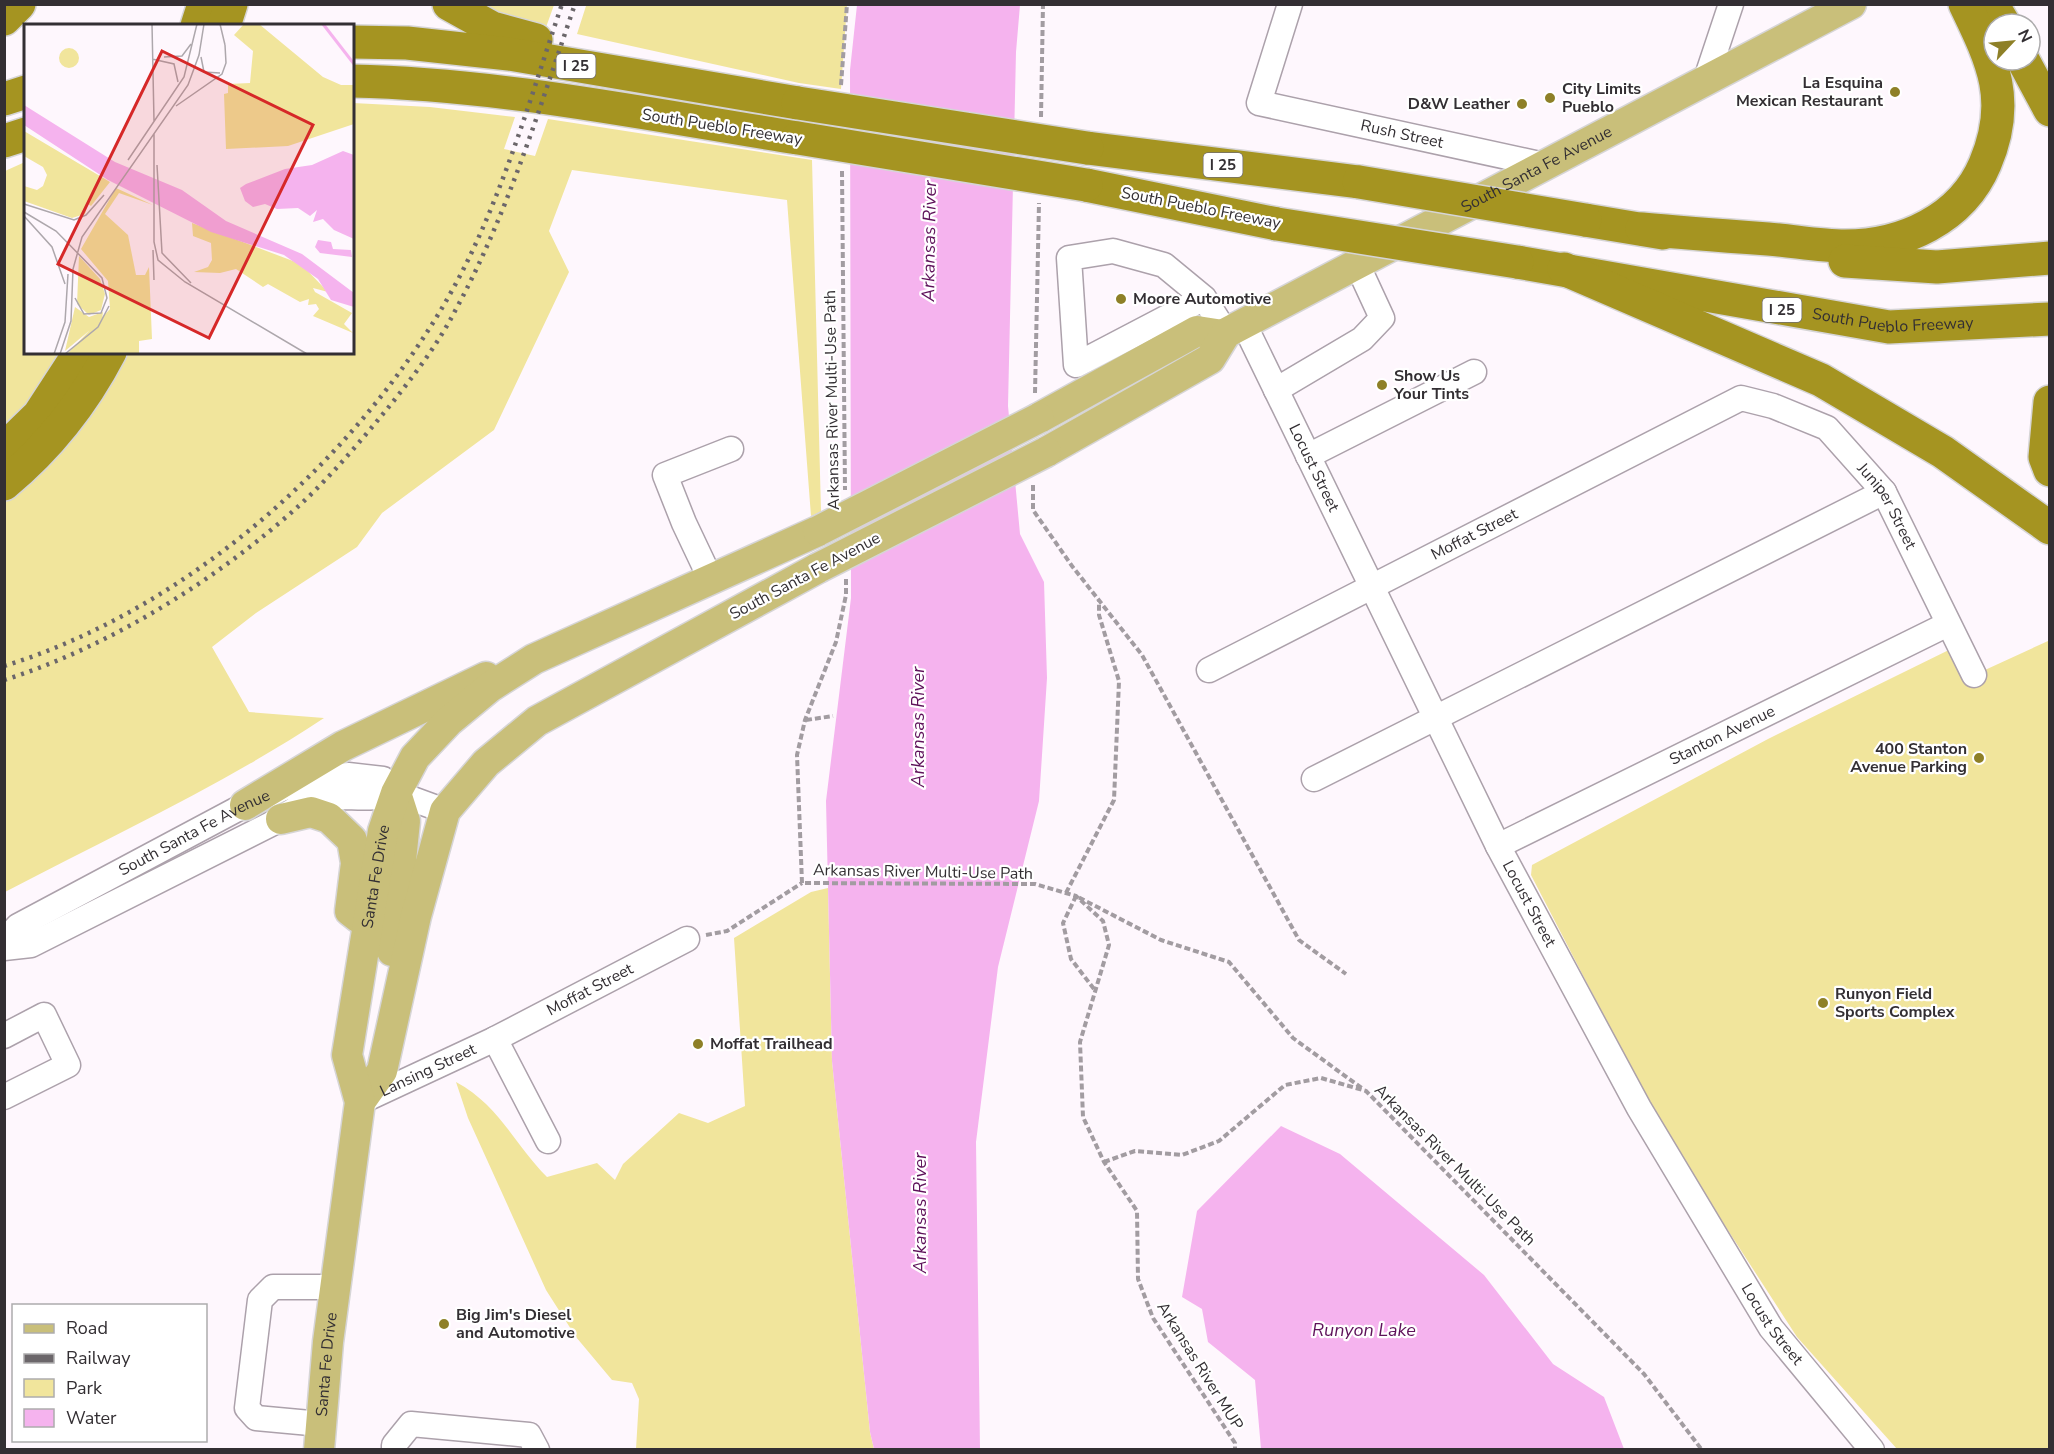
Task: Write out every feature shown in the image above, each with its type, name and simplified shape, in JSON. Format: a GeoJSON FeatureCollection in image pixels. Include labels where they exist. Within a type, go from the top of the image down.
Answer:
{"type":"FeatureCollection","features":[{"type":"Feature","properties":{"kind":"highway"},"geometry":{"type":"LineString","coordinates":[[4,19],[19,4]]}},
{"type":"Feature","properties":{"kind":"highway"},"geometry":{"type":"LineString","coordinates":[[198,24],[204,4]]}},
{"type":"Feature","properties":{"kind":"highway"},"geometry":{"type":"LineString","coordinates":[[225,24],[231,4]]}},
{"type":"Feature","properties":{"kind":"highway"},"geometry":{"type":"LineString","coordinates":[[449,4],[471,18],[513,35],[690,68],[717,89]]}},
{"type":"Feature","properties":{"kind":"highway"},"geometry":{"type":"LineString","coordinates":[[1642,229],[1846,246],[1887,241],[1924,230],[1957,206],[1980,177],[1995,142],[1999,94],[1988,52],[1965,4]]}},
{"type":"Feature","properties":{"kind":"highway","name":"I 25"},"geometry":{"type":"LineString","coordinates":[[354,42],[478,50],[1087,148],[1359,182],[1819,259],[1937,267],[2049,258]]}},
{"type":"Feature","properties":{"kind":"highway"},"geometry":{"type":"LineString","coordinates":[[2030,72],[2049,110]]}},
{"type":"Feature","properties":{"kind":"highway","name":"South Pueblo Freeway"},"geometry":{"type":"LineString","coordinates":[[354,81],[442,85],[503,92],[798,138],[1086,185],[1277,224],[1564,269],[1800,314],[1889,327],[2049,319]]}},
{"type":"Feature","properties":{"kind":"highway"},"geometry":{"type":"LineString","coordinates":[[4,99],[24,93]]}},
{"type":"Feature","properties":{"kind":"highway"},"geometry":{"type":"LineString","coordinates":[[1564,269],[1821,380],[1943,452],[2049,528]]}},
{"type":"Feature","properties":{"kind":"highway"},"geometry":{"type":"LineString","coordinates":[[4,449],[39,415],[79,354]]}},
{"type":"Feature","properties":{"kind":"highway"},"geometry":{"type":"LineString","coordinates":[[4,484],[60,430],[80,405],[109,354]]}},
{"type":"Feature","properties":{"kind":"highway"},"geometry":{"type":"LineString","coordinates":[[2049,402],[2045,457],[2049,470]]}},
{"type":"Feature","properties":{"kind":"main road","name":"South Santa Fe Avenue"},"geometry":{"type":"LineString","coordinates":[[445,811],[486,763],[537,721],[1040,463],[1210,359],[1231,331],[1851,4]]}},
{"type":"Feature","properties":{"kind":"main road","name":"South Santa Fe Avenue"},"geometry":{"type":"LineString","coordinates":[[490,687],[534,658],[818,531],[1037,411],[1197,331],[1231,331]]}},
{"type":"Feature","properties":{"kind":"main road"},"geometry":{"type":"LineString","coordinates":[[245,805],[343,746],[431,702],[534,658]]}},
{"type":"Feature","properties":{"kind":"main road","name":"Santa Fe Drive"},"geometry":{"type":"LineString","coordinates":[[320,1437],[335,1287],[360,1101],[347,1055],[383,831],[396,794],[415,757],[449,722],[490,687]]}},
{"type":"Feature","properties":{"kind":"main road"},"geometry":{"type":"LineString","coordinates":[[392,1025],[391,968],[405,821],[396,794]]}},
{"type":"Feature","properties":{"kind":"main road","name":"Santa Fe Drive"},"geometry":{"type":"LineString","coordinates":[[360,1101],[382,1071],[429,862],[445,811]]}},
{"type":"Feature","properties":{"kind":"main road"},"geometry":{"type":"LineString","coordinates":[[281,819],[311,812],[329,819],[352,840],[356,863],[350,911],[367,925]]}},
{"type":"Feature","properties":{"kind":"street","name":"Rush Street"},"geometry":{"type":"LineString","coordinates":[[1290,4],[1259,103],[1544,165]]}},
{"type":"Feature","properties":{"kind":"street"},"geometry":{"type":"LineString","coordinates":[[1706,79],[1731,4]]}},
{"type":"Feature","properties":{"kind":"street","name":"Locust Street"},"geometry":{"type":"LineString","coordinates":[[1204,298],[1076,365],[1069,258],[1113,251],[1164,265],[1204,298],[1276,390],[1498,846],[1639,1108],[1772,1328],[1872,1449]]}},
{"type":"Feature","properties":{"kind":"street"},"geometry":{"type":"LineString","coordinates":[[1276,390],[1362,339],[1382,318],[1356,264]]}},
{"type":"Feature","properties":{"kind":"street"},"geometry":{"type":"LineString","coordinates":[[1308,456],[1474,372]]}},
{"type":"Feature","properties":{"kind":"street","name":"Juniper Street"},"geometry":{"type":"LineString","coordinates":[[1741,398],[1773,406],[1827,428],[1884,492],[1974,675]]}},
{"type":"Feature","properties":{"kind":"street","name":"Moffat Street"},"geometry":{"type":"LineString","coordinates":[[1209,670],[1741,398]]}},
{"type":"Feature","properties":{"kind":"street"},"geometry":{"type":"LineString","coordinates":[[711,580],[665,475],[731,449]]}},
{"type":"Feature","properties":{"kind":"street"},"geometry":{"type":"LineString","coordinates":[[1314,780],[1884,492]]}},
{"type":"Feature","properties":{"kind":"street","name":"Stanton Avenue"},"geometry":{"type":"LineString","coordinates":[[1498,846],[1948,624]]}},
{"type":"Feature","properties":{"kind":"street","name":"South Santa Fe Avenue"},"geometry":{"type":"LineString","coordinates":[[4,941],[18,926],[245,805],[284,788],[348,775],[383,779],[396,794],[445,811]]}},
{"type":"Feature","properties":{"kind":"street","name":"South Santa Fe Avenue"},"geometry":{"type":"LineString","coordinates":[[4,948],[31,945],[281,819],[309,801],[339,797],[382,798],[396,794]]}},
{"type":"Feature","properties":{"kind":"street","name":"Moffat Street"},"geometry":{"type":"LineString","coordinates":[[495,1039],[687,939]]}},
{"type":"Feature","properties":{"kind":"street"},"geometry":{"type":"LineString","coordinates":[[4,1036],[44,1015],[68,1065],[4,1097]]}},
{"type":"Feature","properties":{"kind":"street"},"geometry":{"type":"LineString","coordinates":[[495,1039],[548,1141]]}},
{"type":"Feature","properties":{"kind":"street","name":"Lansing Street"},"geometry":{"type":"LineString","coordinates":[[360,1101],[495,1039]]}},
{"type":"Feature","properties":{"kind":"street"},"geometry":{"type":"LineString","coordinates":[[320,1437],[256,1418],[247,1408],[260,1300],[273,1287],[335,1287]]}},
{"type":"Feature","properties":{"kind":"street"},"geometry":{"type":"LineString","coordinates":[[394,1449],[394,1445],[411,1424],[528,1435],[537,1449]]}},
{"type":"Feature","properties":{"kind":"path"},"geometry":{"type":"LineString","coordinates":[[841,89],[847,4]]}},
{"type":"Feature","properties":{"kind":"path"},"geometry":{"type":"LineString","coordinates":[[1041,122],[1043,4]]}},
{"type":"Feature","properties":{"kind":"path","name":"Arkansas River Multi-Use Path"},"geometry":{"type":"LineString","coordinates":[[842,160],[845,501]]}},
{"type":"Feature","properties":{"kind":"path"},"geometry":{"type":"LineString","coordinates":[[1037,411],[1039,192]]}},
{"type":"Feature","properties":{"kind":"path"},"geometry":{"type":"LineString","coordinates":[[1040,463],[1033,510],[1142,655],[1299,940],[1346,974]]}},
{"type":"Feature","properties":{"kind":"path","name":"Arkansas River Multi-Use Path"},"geometry":{"type":"LineString","coordinates":[[832,570],[846,595],[836,642],[805,720],[797,755],[802,883],[1035,884],[1076,896],[1103,921],[1108,945],[1080,1042],[1083,1117],[1104,1162],[1135,1151],[1182,1155],[1219,1141],[1285,1085],[1321,1078],[1366,1091],[1644,1374],[1702,1449]]}},
{"type":"Feature","properties":{"kind":"path"},"geometry":{"type":"LineString","coordinates":[[1066,893],[1114,800],[1119,681],[1099,615],[1099,600]]}},
{"type":"Feature","properties":{"kind":"path"},"geometry":{"type":"LineString","coordinates":[[805,720],[833,716]]}},
{"type":"Feature","properties":{"kind":"path"},"geometry":{"type":"LineString","coordinates":[[687,939],[727,931],[802,883]]}},
{"type":"Feature","properties":{"kind":"path"},"geometry":{"type":"LineString","coordinates":[[1095,990],[1071,959],[1063,923],[1076,896],[1161,940],[1229,962],[1293,1038],[1366,1091]]}},
{"type":"Feature","properties":{"kind":"path","name":"Arkansas River MUP"},"geometry":{"type":"LineString","coordinates":[[1104,1162],[1137,1211],[1138,1280],[1153,1318],[1235,1443],[1235,1449]]}},
{"type":"Feature","properties":{"kind":"green space"},"geometry":{"type":"Polygon","coordinates":[[[476,5],[554,5],[545,30],[476,5]]]}},
{"type":"Feature","properties":{"kind":"green space"},"geometry":{"type":"Polygon","coordinates":[[[581,5],[847,5],[841,89],[799,83],[577,34],[586,6],[581,5]]]}},
{"type":"Feature","properties":{"kind":"green space"},"geometry":{"type":"Polygon","coordinates":[[[354,103],[430,107],[515,117],[504,149],[535,156],[548,119],[812,160],[821,512],[811,516],[787,200],[572,170],[549,231],[569,272],[494,430],[382,513],[357,547],[256,613],[212,647],[249,712],[324,718],[207,788],[5,892],[4,498],[123,354],[354,354],[354,103]]]}},
{"type":"Feature","properties":{"kind":"green space"},"geometry":{"type":"Polygon","coordinates":[[[24,162],[24,354],[63,354],[50,380],[5,429],[5,171],[24,162]]]}},
{"type":"Feature","properties":{"kind":"green space","name":"Runyon Field Sports Complex"},"geometry":{"type":"Polygon","coordinates":[[[2048,641],[2049,1449],[1897,1449],[1797,1337],[1663,1130],[1531,875],[1532,865],[1768,739],[1959,645],[1974,675],[2048,641]]]}},
{"type":"Feature","properties":{"kind":"green space"},"geometry":{"type":"Polygon","coordinates":[[[828,888],[832,1061],[870,1432],[874,1449],[636,1449],[639,1399],[632,1383],[612,1380],[576,1337],[546,1290],[468,1118],[456,1082],[471,1091],[495,1113],[547,1177],[597,1163],[615,1180],[623,1164],[679,1113],[708,1123],[745,1106],[734,938],[811,892],[828,888]]]}},
{"type":"Feature","properties":{"kind":"water","name":"Arkansas River"},"geometry":{"type":"Polygon","coordinates":[[[857,5],[1020,5],[1016,52],[1008,406],[1020,534],[1044,582],[1047,678],[1039,801],[998,967],[976,1142],[980,1449],[874,1449],[870,1432],[832,1061],[826,801],[851,598],[850,70],[857,5]]]}},
{"type":"Feature","properties":{"kind":"water","name":"Runyon Lake"},"geometry":{"type":"Polygon","coordinates":[[[1281,1126],[1340,1154],[1484,1275],[1553,1364],[1604,1397],[1624,1449],[1261,1449],[1255,1380],[1208,1342],[1202,1309],[1182,1297],[1197,1211],[1281,1126]]]}},
{"type":"Feature","properties":{"kind":"railway"},"geometry":{"type":"LineString","coordinates":[[4,666],[76,639],[146,603],[212,559],[275,508],[333,452],[386,391],[431,326],[468,260],[519,134],[562,4]]}},
{"type":"Feature","properties":{"kind":"railway"},"geometry":{"type":"LineString","coordinates":[[4,680],[84,649],[124,629],[200,583],[302,503],[371,429],[434,347],[474,274],[507,199],[575,4]]}},
{"type":"Feature","properties":{"kind":"place","name":"La Esquina Mexican Restaurant"},"geometry":{"type":"Point","coordinates":[1895,92]}},
{"type":"Feature","properties":{"kind":"place","name":"City Limits Pueblo"},"geometry":{"type":"Point","coordinates":[1550,98]}},
{"type":"Feature","properties":{"kind":"place","name":"D&W Leather"},"geometry":{"type":"Point","coordinates":[1522,104]}},
{"type":"Feature","properties":{"kind":"place","name":"Moore Automotive"},"geometry":{"type":"Point","coordinates":[1121,299]}},
{"type":"Feature","properties":{"kind":"place","name":"Show Us Your Tints"},"geometry":{"type":"Point","coordinates":[1382,385]}},
{"type":"Feature","properties":{"kind":"place","name":"400 Stanton Avenue Parking"},"geometry":{"type":"Point","coordinates":[1979,758]}},
{"type":"Feature","properties":{"kind":"place","name":"Runyon Field Sports Complex"},"geometry":{"type":"Point","coordinates":[1823,1003]}},
{"type":"Feature","properties":{"kind":"place","name":"Moffat Trailhead"},"geometry":{"type":"Point","coordinates":[698,1044]}},
{"type":"Feature","properties":{"kind":"place","name":"Big Jim's Diesel and Automotive"},"geometry":{"type":"Point","coordinates":[444,1324]}}]}
